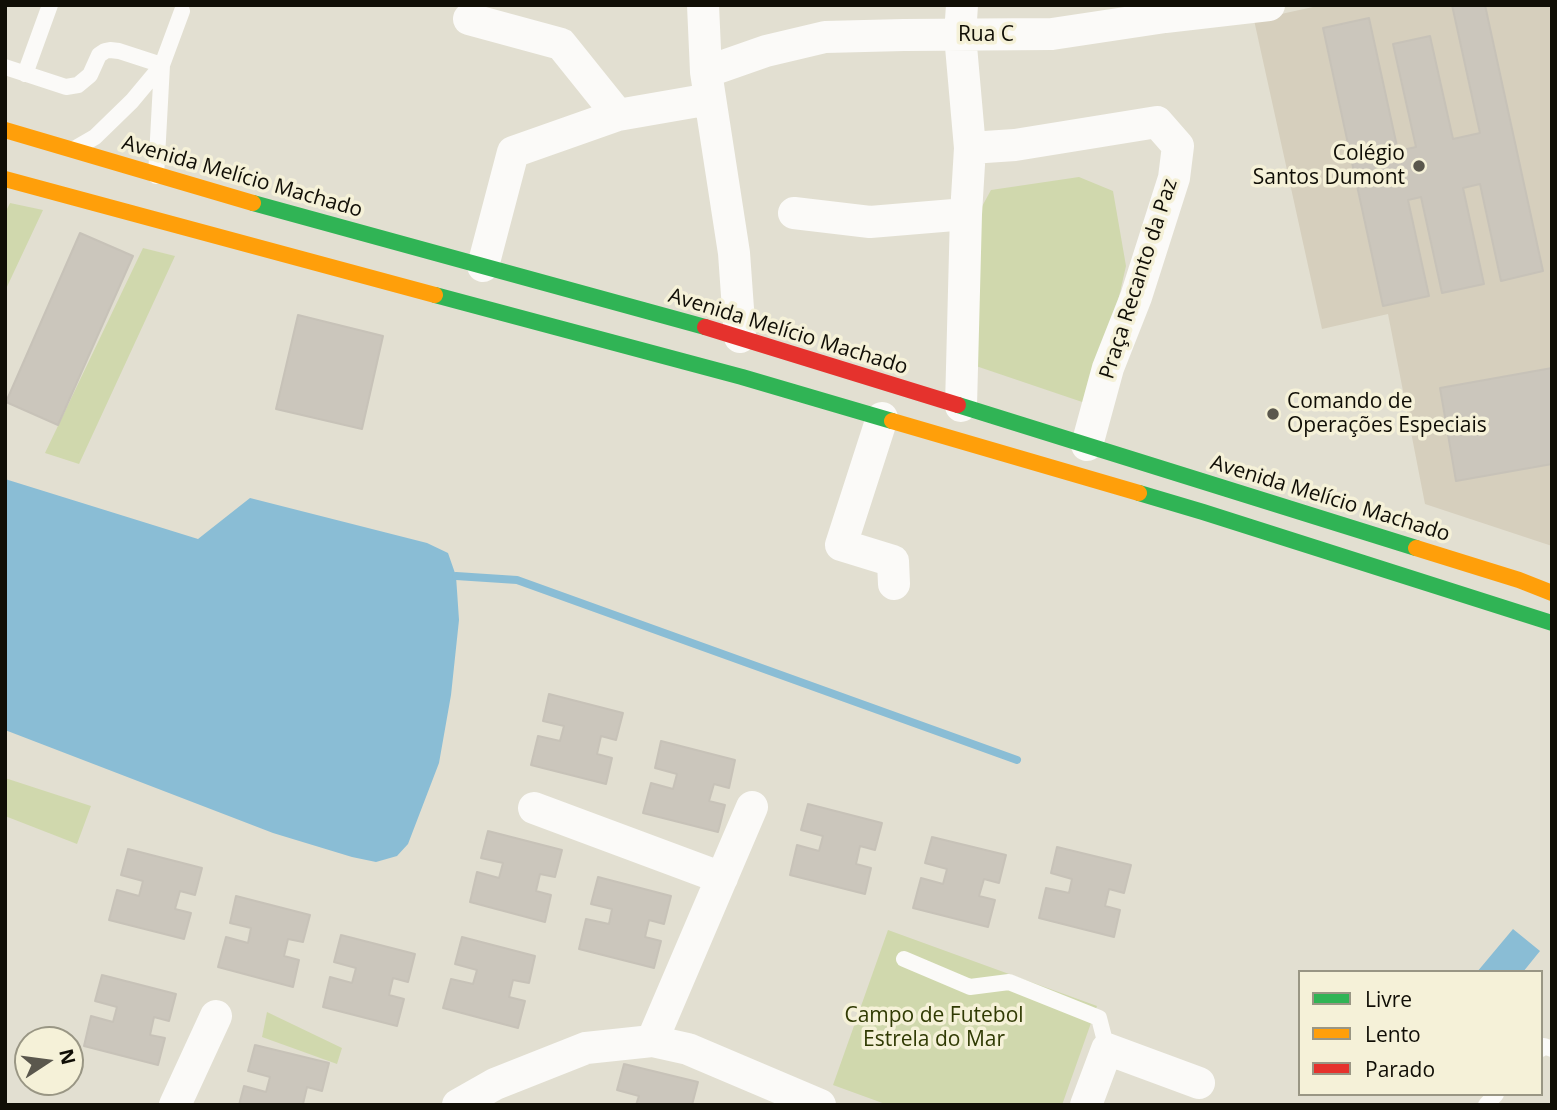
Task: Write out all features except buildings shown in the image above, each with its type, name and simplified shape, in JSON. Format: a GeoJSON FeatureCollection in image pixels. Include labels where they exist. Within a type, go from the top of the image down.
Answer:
{"type":"FeatureCollection","features":[{"type":"Feature","properties":{"kind":"main road","name":"Avenida Melício Machado"},"geometry":{"type":"LineString","coordinates":[[5,130],[156,176],[740,337],[1519,580],[1552,593]]}},
{"type":"Feature","properties":{"kind":"main road"},"geometry":{"type":"LineString","coordinates":[[5,179],[715,370],[1203,512],[1552,623]]}},
{"type":"Feature","properties":{"kind":"main road"},"geometry":{"type":"LineString","coordinates":[[1519,580],[1552,581]]}},
{"type":"Feature","properties":{"kind":"street"},"geometry":{"type":"LineString","coordinates":[[702,5],[708,86],[734,253],[740,337]]}},
{"type":"Feature","properties":{"kind":"street","name":"Rua C"},"geometry":{"type":"LineString","coordinates":[[483,267],[513,152],[708,86],[766,51],[825,37],[904,34],[961,20],[1052,34],[1269,5]]}},
{"type":"Feature","properties":{"kind":"street"},"geometry":{"type":"LineString","coordinates":[[469,19],[561,44],[618,115]]}},
{"type":"Feature","properties":{"kind":"street"},"geometry":{"type":"LineString","coordinates":[[961,20],[970,148],[961,406]]}},
{"type":"Feature","properties":{"kind":"street","name":"Praça Recanto da Paz"},"geometry":{"type":"LineString","coordinates":[[970,148],[1015,145],[1157,122],[1178,146],[1174,178],[1136,297],[1108,368],[1087,445]]}},
{"type":"Feature","properties":{"kind":"street"},"geometry":{"type":"LineString","coordinates":[[794,213],[870,222],[966,214]]}},
{"type":"Feature","properties":{"kind":"street"},"geometry":{"type":"LineString","coordinates":[[882,418],[841,545],[894,561],[894,584]]}},
{"type":"Feature","properties":{"kind":"street"},"geometry":{"type":"LineString","coordinates":[[652,1041],[752,807]]}},
{"type":"Feature","properties":{"kind":"street"},"geometry":{"type":"LineString","coordinates":[[534,808],[722,878]]}},
{"type":"Feature","properties":{"kind":"street"},"geometry":{"type":"LineString","coordinates":[[175,1105],[216,1016]]}},
{"type":"Feature","properties":{"kind":"street"},"geometry":{"type":"LineString","coordinates":[[458,1105],[495,1084],[586,1048],[652,1041],[688,1049],[820,1105]]}},
{"type":"Feature","properties":{"kind":"street"},"geometry":{"type":"LineString","coordinates":[[1086,1105],[1107,1049],[1199,1083]]}},
{"type":"Feature","properties":{"kind":"lane"},"geometry":{"type":"LineString","coordinates":[[25,74],[50,5]]}},
{"type":"Feature","properties":{"kind":"lane"},"geometry":{"type":"LineString","coordinates":[[156,176],[162,65],[182,11]]}},
{"type":"Feature","properties":{"kind":"lane"},"geometry":{"type":"LineString","coordinates":[[5,67],[66,88],[78,85],[90,75],[99,55],[110,50],[162,65]]}},
{"type":"Feature","properties":{"kind":"lane"},"geometry":{"type":"LineString","coordinates":[[73,150],[95,137],[123,110],[162,65]]}},
{"type":"Feature","properties":{"kind":"lane"},"geometry":{"type":"LineString","coordinates":[[904,959],[970,987],[1009,982],[1099,1018],[1107,1049]]}},
{"type":"Feature","properties":{"kind":"shaded area","name":"Colégio Santos Dumont"},"geometry":{"type":"Polygon","coordinates":[[[1322,5],[1552,5],[1552,546],[1425,504],[1388,314],[1322,329],[1254,20],[1322,5]]]}},
{"type":"Feature","properties":{"kind":"green space"},"geometry":{"type":"Polygon","coordinates":[[[1079,177],[1113,191],[1126,266],[1094,406],[970,364],[979,212],[991,190],[1079,177]]]}},
{"type":"Feature","properties":{"kind":"green space"},"geometry":{"type":"Polygon","coordinates":[[[10,203],[43,210],[5,291],[5,213],[10,203]]]}},
{"type":"Feature","properties":{"kind":"green space"},"geometry":{"type":"Polygon","coordinates":[[[143,248],[175,256],[79,464],[45,453],[143,248]]]}},
{"type":"Feature","properties":{"kind":"green space"},"geometry":{"type":"Polygon","coordinates":[[[5,778],[91,806],[77,844],[5,816],[5,778]]]}},
{"type":"Feature","properties":{"kind":"green space","name":"Campo de Futebol Estrela do Mar"},"geometry":{"type":"Polygon","coordinates":[[[888,930],[1097,1006],[1062,1105],[888,1105],[833,1085],[888,930]]]}},
{"type":"Feature","properties":{"kind":"green space"},"geometry":{"type":"Polygon","coordinates":[[[267,1012],[342,1048],[337,1064],[262,1037],[267,1012]]]}},
{"type":"Feature","properties":{"kind":"water"},"geometry":{"type":"Polygon","coordinates":[[[5,479],[198,539],[250,498],[427,543],[448,553],[456,576],[459,620],[451,695],[439,763],[408,844],[397,856],[376,862],[273,833],[5,730],[5,479]]]}},
{"type":"Feature","properties":{"kind":"water"},"geometry":{"type":"Polygon","coordinates":[[[1513,929],[1540,951],[1525,970],[1479,970],[1513,929]]]}},
{"type":"Feature","properties":{"kind":"waterway"},"geometry":{"type":"LineString","coordinates":[[456,576],[517,580],[1017,760]]}},
{"type":"Feature","properties":{"kind":"traffic: fast"},"geometry":{"type":"LineString","coordinates":[[253,203],[705,327]]}},
{"type":"Feature","properties":{"kind":"traffic: fast"},"geometry":{"type":"LineString","coordinates":[[435,295],[742,377],[892,421]]}},
{"type":"Feature","properties":{"kind":"traffic: fast"},"geometry":{"type":"LineString","coordinates":[[958,405],[1416,548]]}},
{"type":"Feature","properties":{"kind":"traffic: fast"},"geometry":{"type":"LineString","coordinates":[[1139,493],[1552,623]]}},
{"type":"Feature","properties":{"kind":"traffic: slow"},"geometry":{"type":"LineString","coordinates":[[5,130],[253,203]]}},
{"type":"Feature","properties":{"kind":"traffic: slow"},"geometry":{"type":"LineString","coordinates":[[5,179],[435,295]]}},
{"type":"Feature","properties":{"kind":"traffic: slow"},"geometry":{"type":"LineString","coordinates":[[892,421],[1139,493]]}},
{"type":"Feature","properties":{"kind":"traffic: slow"},"geometry":{"type":"LineString","coordinates":[[1416,548],[1552,593]]}},
{"type":"Feature","properties":{"kind":"traffic: jam"},"geometry":{"type":"LineString","coordinates":[[705,327],[958,405]]}},
{"type":"Feature","properties":{"kind":"place","name":"Colégio Santos Dumont"},"geometry":{"type":"Point","coordinates":[1419,166]}},
{"type":"Feature","properties":{"kind":"place","name":"Comando de Operações Especiais"},"geometry":{"type":"Point","coordinates":[1273,414]}}]}
